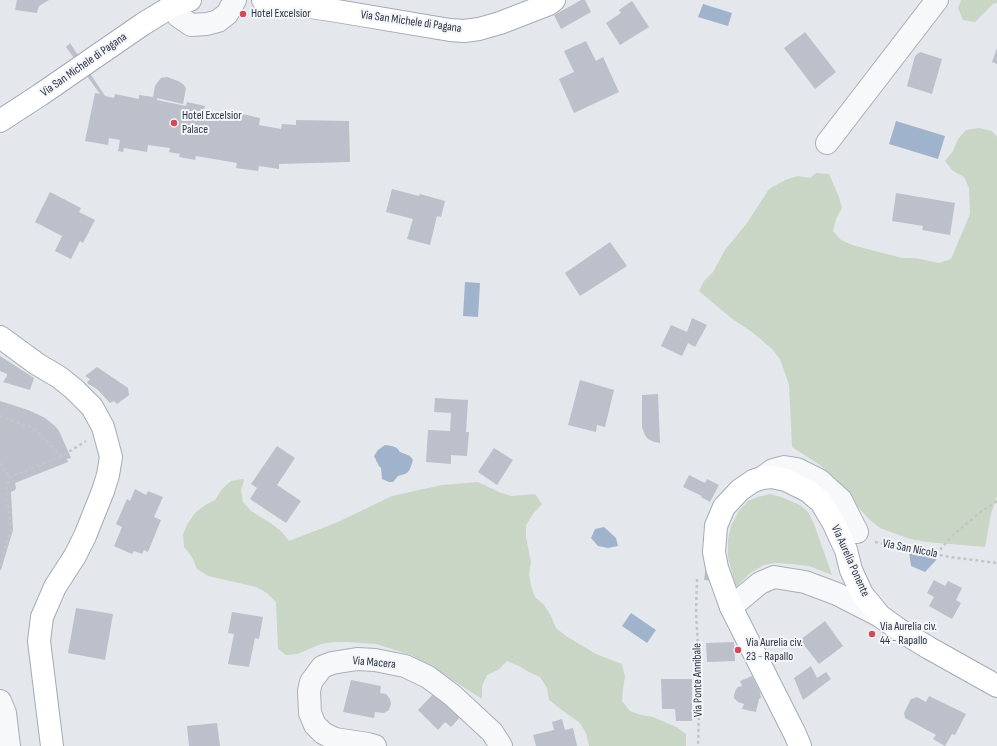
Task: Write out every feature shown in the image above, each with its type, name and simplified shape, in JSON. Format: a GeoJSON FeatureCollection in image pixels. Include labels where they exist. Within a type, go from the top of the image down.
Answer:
{"type":"FeatureCollection","features":[{"type":"Feature","properties":{"kind":"main road","name":"Via San Michele di Pagana"},"geometry":{"type":"LineString","coordinates":[[269,0],[450,30],[464,30],[479,29],[500,23],[549,4],[554,0]]}},
{"type":"Feature","properties":{"kind":"main road","name":"Via San Michele di Pagana"},"geometry":{"type":"LineString","coordinates":[[0,121],[143,24],[180,2]]}},
{"type":"Feature","properties":{"kind":"main road"},"geometry":{"type":"LineString","coordinates":[[0,337],[37,364],[59,377],[74,389],[92,407],[103,427],[110,458],[108,475],[103,491],[85,536],[75,556],[55,587],[42,617],[39,641],[52,746]]}},
{"type":"Feature","properties":{"kind":"main road","name":"Via Aurelia Ponente"},"geometry":{"type":"LineString","coordinates":[[762,478],[772,477],[786,480],[808,491],[821,502],[846,550],[851,570],[862,594],[880,616],[929,648],[997,686]]}},
{"type":"Feature","properties":{"kind":"main road"},"geometry":{"type":"LineString","coordinates":[[762,478],[753,481],[740,490],[724,507],[716,526],[714,552],[717,568],[731,607],[796,734],[800,746]]}},
{"type":"Feature","properties":{"kind":"street"},"geometry":{"type":"LineString","coordinates":[[180,2],[178,16],[191,25],[207,24],[218,21],[227,14],[235,0]]}},
{"type":"Feature","properties":{"kind":"street"},"geometry":{"type":"LineString","coordinates":[[826,143],[937,0]]}},
{"type":"Feature","properties":{"kind":"street"},"geometry":{"type":"LineString","coordinates":[[762,478],[774,470],[784,467],[797,469],[819,480],[841,500],[857,532]]}},
{"type":"Feature","properties":{"kind":"street"},"geometry":{"type":"LineString","coordinates":[[731,607],[760,583],[774,577],[804,582],[837,594],[880,616]]}},
{"type":"Feature","properties":{"kind":"street","name":"Via Macera"},"geometry":{"type":"LineString","coordinates":[[375,746],[335,739],[323,733],[315,725],[310,713],[309,691],[311,682],[322,667],[332,663],[357,659],[375,660],[405,666],[428,677],[452,695],[492,732],[501,746]]}},
{"type":"Feature","properties":{"kind":"street"},"geometry":{"type":"LineString","coordinates":[[0,701],[5,713],[9,746]]}},
{"type":"Feature","properties":{"kind":"path"},"geometry":{"type":"LineString","coordinates":[[0,416],[33,428],[62,456]]}},
{"type":"Feature","properties":{"kind":"path"},"geometry":{"type":"LineString","coordinates":[[10,477],[62,456],[87,441]]}},
{"type":"Feature","properties":{"kind":"path"},"geometry":{"type":"LineString","coordinates":[[0,463],[10,477]]}},
{"type":"Feature","properties":{"kind":"path"},"geometry":{"type":"LineString","coordinates":[[0,566],[11,528],[6,490],[10,477]]}},
{"type":"Feature","properties":{"kind":"path"},"geometry":{"type":"LineString","coordinates":[[936,554],[954,534],[997,501]]}},
{"type":"Feature","properties":{"kind":"path","name":"Via San Nicola"},"geometry":{"type":"LineString","coordinates":[[857,532],[874,542],[936,554],[997,563]]}},
{"type":"Feature","properties":{"kind":"path","name":"Via Ponte Annibale"},"geometry":{"type":"LineString","coordinates":[[696,614],[700,679],[698,746]]}},
{"type":"Feature","properties":{"kind":"green space"},"geometry":{"type":"Polygon","coordinates":[[[961,0],[997,0],[997,3],[993,4],[975,22],[963,20],[958,8],[961,0]]]}},
{"type":"Feature","properties":{"kind":"green space"},"geometry":{"type":"Polygon","coordinates":[[[979,128],[992,131],[997,137],[997,496],[991,514],[985,547],[910,539],[880,528],[870,520],[853,502],[837,480],[820,465],[792,447],[789,385],[780,359],[772,349],[752,332],[731,318],[699,291],[704,281],[713,272],[725,250],[747,223],[769,189],[785,180],[798,176],[810,178],[816,173],[829,174],[839,197],[842,208],[836,219],[833,231],[841,240],[852,245],[902,258],[915,258],[939,263],[951,259],[970,214],[969,188],[964,177],[953,171],[945,161],[953,151],[958,139],[966,130],[979,128]]]}},
{"type":"Feature","properties":{"kind":"green space"},"geometry":{"type":"Polygon","coordinates":[[[243,479],[241,490],[243,502],[251,511],[282,532],[289,541],[338,522],[392,496],[442,485],[478,482],[511,496],[535,494],[542,504],[526,525],[526,537],[531,562],[529,574],[535,597],[544,605],[556,628],[566,636],[596,654],[622,664],[625,676],[622,701],[630,711],[653,717],[676,727],[686,734],[686,746],[589,746],[586,733],[580,723],[549,700],[547,688],[540,677],[507,661],[498,670],[487,675],[482,686],[482,699],[411,655],[376,644],[334,642],[321,644],[298,654],[286,655],[278,649],[276,602],[267,593],[256,587],[208,576],[197,569],[192,557],[184,547],[183,534],[195,513],[205,505],[215,500],[222,489],[231,481],[243,479]]]}},
{"type":"Feature","properties":{"kind":"green space"},"geometry":{"type":"Polygon","coordinates":[[[770,494],[800,505],[808,512],[814,524],[832,575],[809,566],[775,563],[764,565],[750,573],[736,587],[728,558],[728,539],[731,526],[739,511],[748,501],[770,494]]]}},
{"type":"Feature","properties":{"kind":"water"},"geometry":{"type":"Polygon","coordinates":[[[703,4],[732,13],[728,26],[698,17],[703,4]]]}},
{"type":"Feature","properties":{"kind":"water"},"geometry":{"type":"Polygon","coordinates":[[[896,121],[945,136],[938,159],[889,144],[896,121]]]}},
{"type":"Feature","properties":{"kind":"water"},"geometry":{"type":"Polygon","coordinates":[[[465,282],[480,283],[478,317],[463,316],[465,282]]]}},
{"type":"Feature","properties":{"kind":"water"},"geometry":{"type":"Polygon","coordinates":[[[385,445],[397,448],[400,452],[410,456],[413,460],[408,472],[398,476],[393,482],[382,479],[381,468],[374,456],[378,450],[385,445]]]}},
{"type":"Feature","properties":{"kind":"water"},"geometry":{"type":"Polygon","coordinates":[[[604,527],[616,538],[618,546],[608,548],[598,546],[591,538],[595,529],[604,527]]]}},
{"type":"Feature","properties":{"kind":"water"},"geometry":{"type":"Polygon","coordinates":[[[909,552],[938,558],[925,572],[911,566],[909,552]]]}},
{"type":"Feature","properties":{"kind":"water"},"geometry":{"type":"Polygon","coordinates":[[[631,613],[656,630],[647,643],[622,626],[631,613]]]}},
{"type":"Feature","properties":{"kind":"building"},"geometry":{"type":"Polygon","coordinates":[[[17,0],[49,0],[39,6],[37,13],[15,10],[17,0]]]}},
{"type":"Feature","properties":{"kind":"building"},"geometry":{"type":"Polygon","coordinates":[[[581,0],[585,0],[591,12],[561,29],[554,15],[581,0]]]}},
{"type":"Feature","properties":{"kind":"building"},"geometry":{"type":"Polygon","coordinates":[[[632,1],[649,27],[620,45],[606,23],[621,13],[619,10],[632,1]]]}},
{"type":"Feature","properties":{"kind":"building"},"geometry":{"type":"Polygon","coordinates":[[[805,32],[836,72],[815,89],[784,48],[805,32]]]}},
{"type":"Feature","properties":{"kind":"building"},"geometry":{"type":"Polygon","coordinates":[[[586,41],[596,61],[603,57],[619,92],[574,113],[559,79],[574,72],[564,51],[586,41]]]}},
{"type":"Feature","properties":{"kind":"building","name":"Hotel Excelsior Palace"},"geometry":{"type":"Polygon","coordinates":[[[70,43],[105,96],[114,98],[115,94],[139,99],[139,95],[153,97],[157,83],[161,78],[167,77],[178,81],[186,88],[183,104],[157,98],[157,100],[186,106],[187,102],[205,106],[203,115],[236,121],[238,113],[260,118],[259,125],[281,129],[282,124],[296,125],[296,120],[349,121],[350,162],[279,164],[279,169],[259,166],[258,171],[236,168],[237,163],[196,156],[195,160],[179,157],[180,154],[169,152],[170,148],[148,145],[147,152],[124,148],[123,152],[118,151],[120,140],[109,138],[108,145],[85,141],[95,93],[100,94],[66,47],[70,43]]]}},
{"type":"Feature","properties":{"kind":"building"},"geometry":{"type":"Polygon","coordinates":[[[997,48],[997,64],[992,62],[997,48]]]}},
{"type":"Feature","properties":{"kind":"building"},"geometry":{"type":"Polygon","coordinates":[[[920,52],[942,59],[932,94],[907,86],[915,56],[920,52]]]}},
{"type":"Feature","properties":{"kind":"building"},"geometry":{"type":"Polygon","coordinates":[[[392,189],[419,196],[420,194],[445,201],[441,217],[437,216],[430,245],[407,239],[413,219],[386,212],[392,189]]]}},
{"type":"Feature","properties":{"kind":"building"},"geometry":{"type":"Polygon","coordinates":[[[50,192],[81,208],[79,212],[95,220],[83,243],[80,241],[71,259],[55,251],[62,236],[35,222],[50,192]]]}},
{"type":"Feature","properties":{"kind":"building"},"geometry":{"type":"Polygon","coordinates":[[[896,193],[955,203],[950,235],[922,230],[923,226],[892,221],[896,193]]]}},
{"type":"Feature","properties":{"kind":"building"},"geometry":{"type":"Polygon","coordinates":[[[610,242],[627,266],[580,296],[565,273],[610,242]]]}},
{"type":"Feature","properties":{"kind":"building"},"geometry":{"type":"Polygon","coordinates":[[[692,318],[707,325],[695,347],[688,343],[682,356],[661,346],[671,325],[687,332],[692,318]]]}},
{"type":"Feature","properties":{"kind":"building"},"geometry":{"type":"Polygon","coordinates":[[[0,356],[34,378],[30,390],[3,382],[7,374],[0,371],[0,356]]]}},
{"type":"Feature","properties":{"kind":"building"},"geometry":{"type":"Polygon","coordinates":[[[97,367],[128,388],[129,395],[117,404],[114,401],[110,403],[98,390],[87,383],[90,379],[85,376],[97,367]]]}},
{"type":"Feature","properties":{"kind":"building"},"geometry":{"type":"Polygon","coordinates":[[[580,380],[614,390],[605,427],[597,425],[596,432],[568,425],[580,380]]]}},
{"type":"Feature","properties":{"kind":"building"},"geometry":{"type":"Polygon","coordinates":[[[658,394],[660,443],[648,439],[642,427],[642,395],[658,394]]]}},
{"type":"Feature","properties":{"kind":"building"},"geometry":{"type":"Polygon","coordinates":[[[435,398],[468,400],[466,432],[469,432],[467,456],[451,455],[451,464],[426,462],[428,430],[450,431],[451,413],[434,412],[435,398]]]}},
{"type":"Feature","properties":{"kind":"building"},"geometry":{"type":"Polygon","coordinates":[[[0,401],[37,414],[55,426],[59,431],[71,458],[67,459],[68,462],[15,483],[16,488],[11,492],[13,530],[1,570],[0,570],[0,401]]]}},
{"type":"Feature","properties":{"kind":"building"},"geometry":{"type":"Polygon","coordinates":[[[277,446],[295,458],[277,485],[301,501],[286,523],[250,499],[257,488],[251,484],[277,446]]]}},
{"type":"Feature","properties":{"kind":"building"},"geometry":{"type":"Polygon","coordinates":[[[494,448],[513,460],[497,485],[478,472],[494,448]]]}},
{"type":"Feature","properties":{"kind":"building"},"geometry":{"type":"Polygon","coordinates":[[[689,475],[705,483],[707,479],[719,485],[710,502],[701,497],[702,496],[683,487],[689,475]]]}},
{"type":"Feature","properties":{"kind":"building"},"geometry":{"type":"Polygon","coordinates":[[[135,489],[146,495],[148,491],[163,497],[154,517],[161,520],[148,552],[144,550],[142,554],[134,551],[132,554],[114,546],[122,527],[116,524],[127,499],[130,501],[135,489]]]}},
{"type":"Feature","properties":{"kind":"building"},"geometry":{"type":"Polygon","coordinates":[[[706,564],[713,581],[704,580],[706,564]]]}},
{"type":"Feature","properties":{"kind":"building"},"geometry":{"type":"Polygon","coordinates":[[[934,580],[945,586],[948,581],[962,588],[956,600],[961,603],[952,619],[929,606],[934,597],[927,593],[934,580]]]}},
{"type":"Feature","properties":{"kind":"building"},"geometry":{"type":"Polygon","coordinates":[[[76,608],[113,614],[105,660],[68,653],[76,608]]]}},
{"type":"Feature","properties":{"kind":"building"},"geometry":{"type":"Polygon","coordinates":[[[232,612],[263,617],[259,639],[255,638],[249,667],[228,664],[234,634],[228,633],[232,612]]]}},
{"type":"Feature","properties":{"kind":"building"},"geometry":{"type":"Polygon","coordinates":[[[825,621],[843,646],[819,664],[800,640],[825,621]]]}},
{"type":"Feature","properties":{"kind":"building"},"geometry":{"type":"Polygon","coordinates":[[[734,642],[735,661],[707,662],[706,643],[734,642]]]}},
{"type":"Feature","properties":{"kind":"building"},"geometry":{"type":"Polygon","coordinates":[[[811,666],[817,678],[826,672],[831,679],[803,700],[794,678],[811,666]]]}},
{"type":"Feature","properties":{"kind":"building"},"geometry":{"type":"Polygon","coordinates":[[[752,676],[760,692],[761,698],[759,699],[756,712],[742,709],[744,704],[738,702],[734,698],[736,689],[742,686],[740,681],[752,676]]]}},
{"type":"Feature","properties":{"kind":"building"},"geometry":{"type":"Polygon","coordinates":[[[661,679],[692,679],[692,721],[676,721],[675,709],[662,709],[661,679]]]}},
{"type":"Feature","properties":{"kind":"building"},"geometry":{"type":"Polygon","coordinates":[[[351,680],[381,686],[380,693],[386,694],[390,699],[391,704],[389,710],[384,713],[375,712],[374,718],[343,712],[351,680]]]}},
{"type":"Feature","properties":{"kind":"building"},"geometry":{"type":"Polygon","coordinates":[[[435,692],[461,716],[451,727],[445,722],[438,730],[418,710],[435,692]]]}},
{"type":"Feature","properties":{"kind":"building"},"geometry":{"type":"Polygon","coordinates":[[[929,696],[966,714],[955,735],[952,734],[945,746],[933,739],[936,735],[905,718],[904,713],[911,699],[917,697],[926,702],[929,696]]]}},
{"type":"Feature","properties":{"kind":"building"},"geometry":{"type":"Polygon","coordinates":[[[562,719],[565,730],[573,728],[577,746],[536,746],[533,735],[554,730],[552,722],[562,719]]]}},
{"type":"Feature","properties":{"kind":"building"},"geometry":{"type":"Polygon","coordinates":[[[217,723],[220,746],[189,746],[187,726],[217,723]]]}},
{"type":"Feature","properties":{"kind":"place","name":"Hotel Excelsior"},"geometry":{"type":"Point","coordinates":[243,14]}},
{"type":"Feature","properties":{"kind":"place","name":"Hotel Excelsior Palace"},"geometry":{"type":"Point","coordinates":[174,123]}},
{"type":"Feature","properties":{"kind":"place","name":"Via Aurelia civ. 44 - Rapallo"},"geometry":{"type":"Point","coordinates":[872,634]}},
{"type":"Feature","properties":{"kind":"place","name":"Via Aurelia civ. 23 - Rapallo"},"geometry":{"type":"Point","coordinates":[738,650]}}]}
